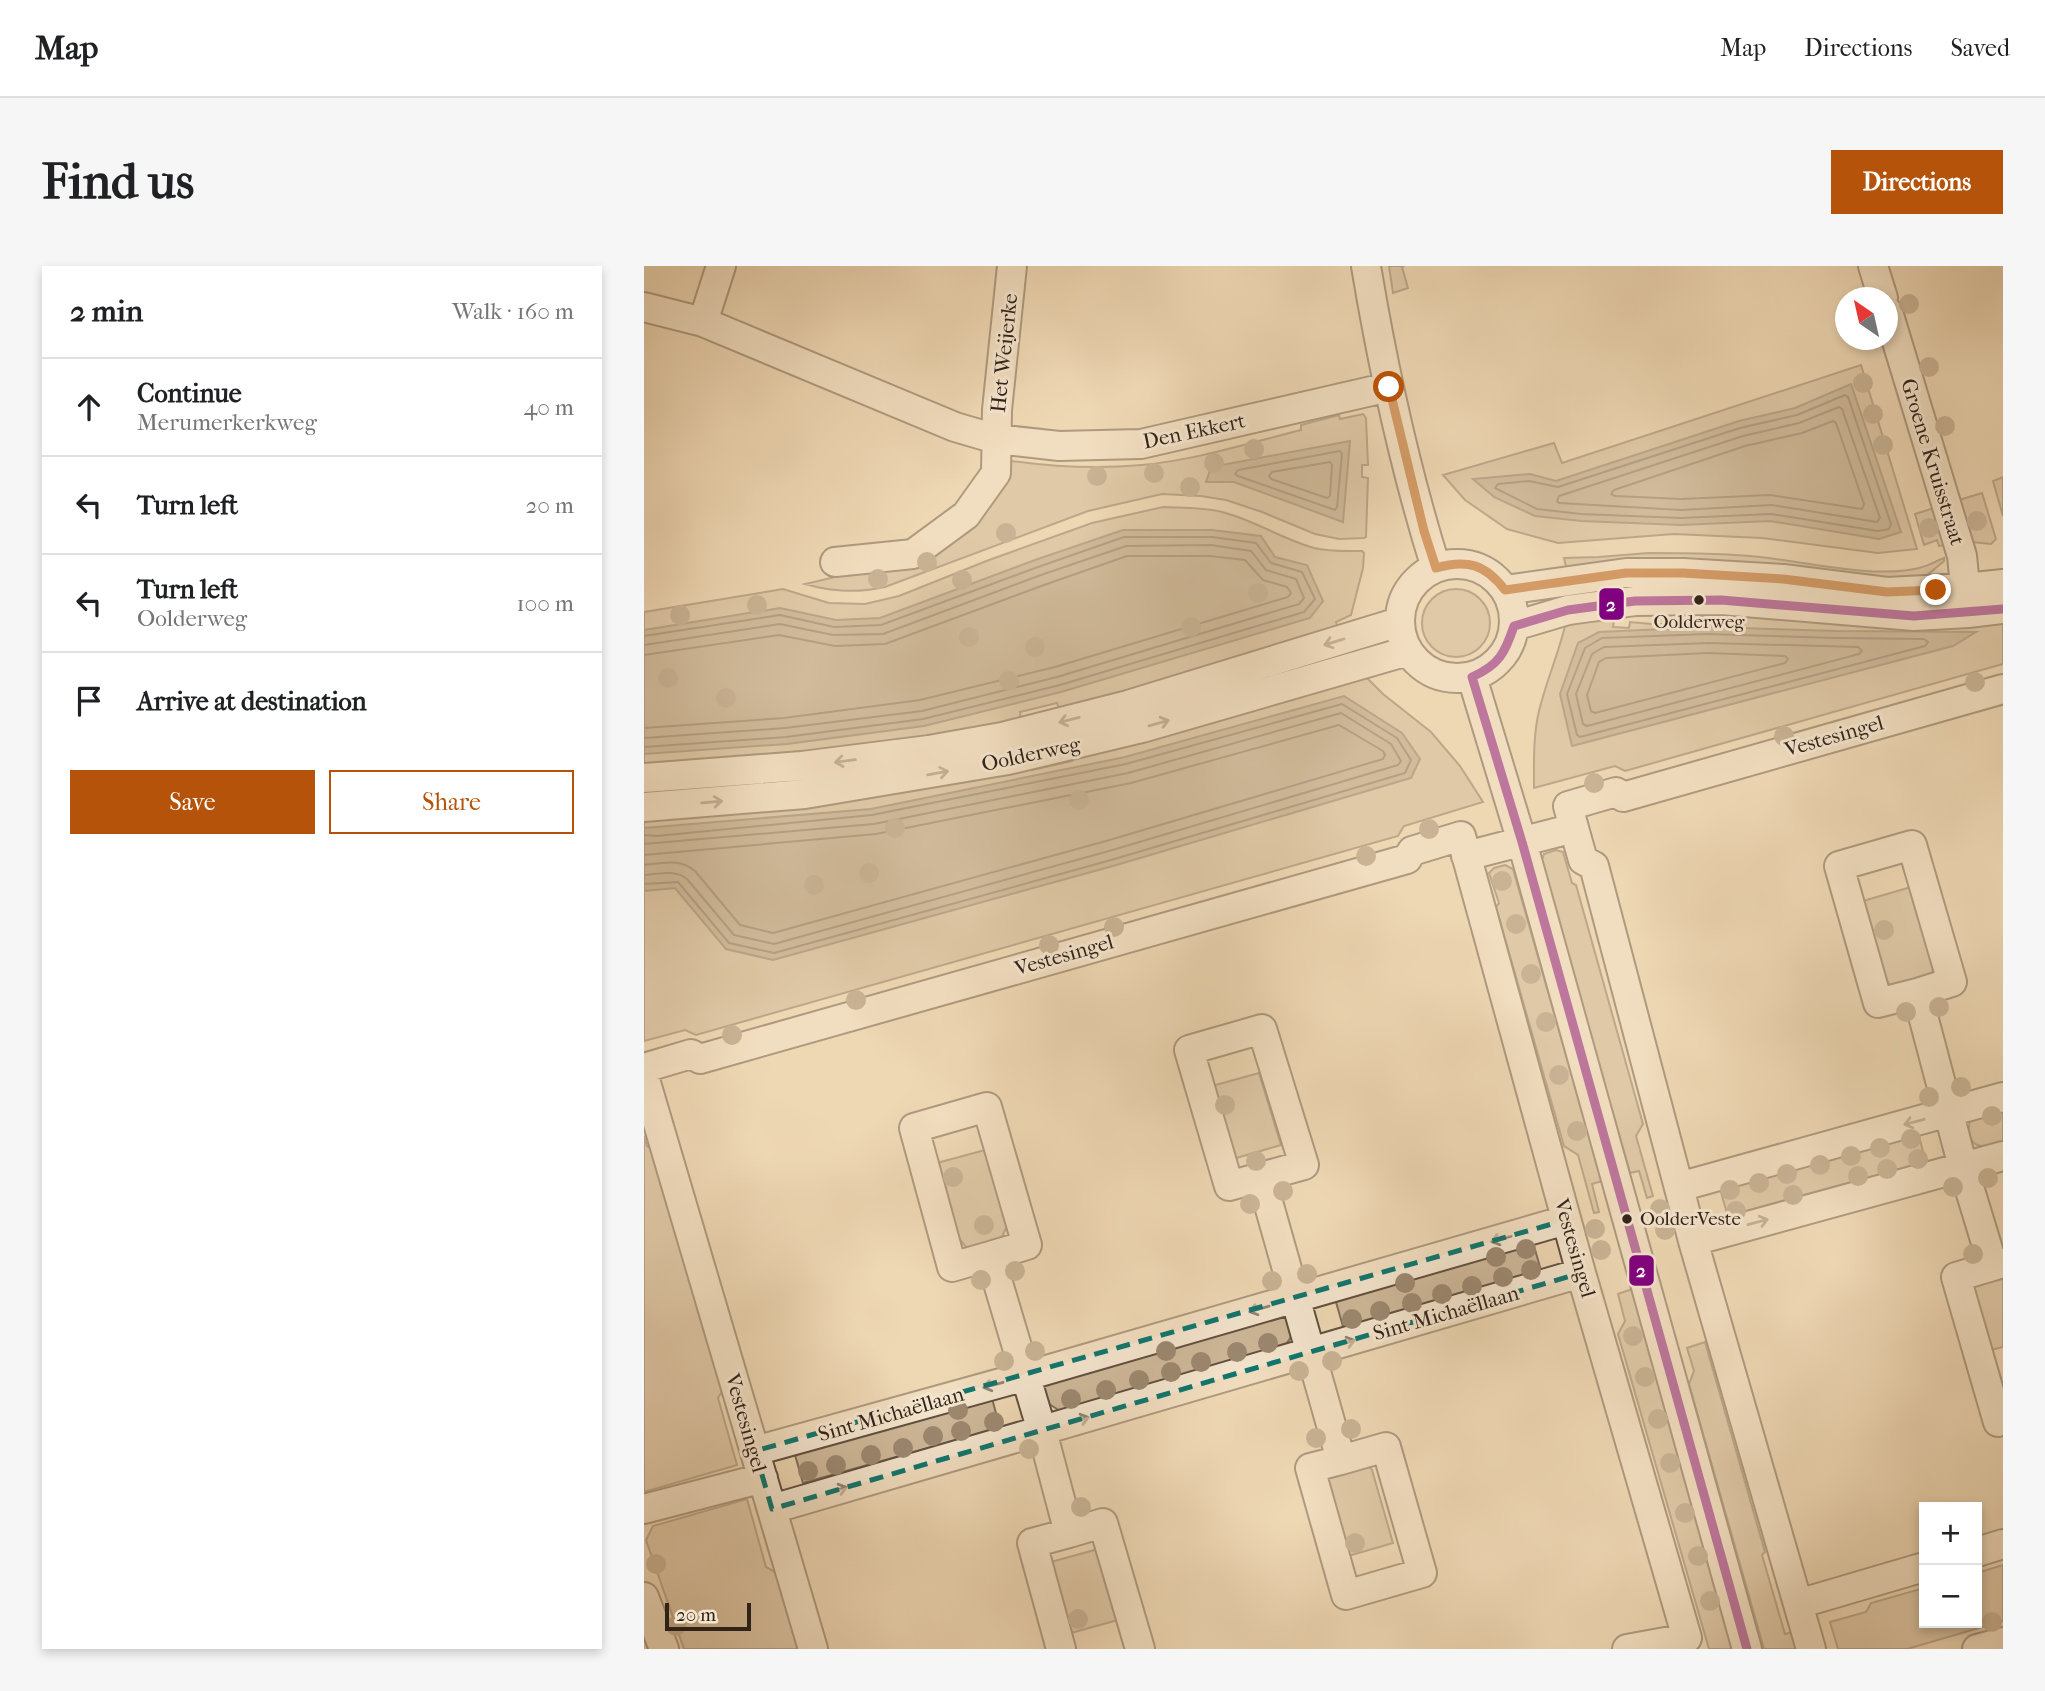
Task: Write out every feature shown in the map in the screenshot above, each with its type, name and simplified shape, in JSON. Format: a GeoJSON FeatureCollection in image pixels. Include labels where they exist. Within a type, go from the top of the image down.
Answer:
{"type":"FeatureCollection","features":[{"type":"Feature","properties":{"kind":"street"},"geometry":{"type":"LineString","coordinates":[[703,322],[720,266]]}},
{"type":"Feature","properties":{"kind":"street","name":"Het Weijerke"},"geometry":{"type":"LineString","coordinates":[[996,439],[1012,266]]}},
{"type":"Feature","properties":{"kind":"street"},"geometry":{"type":"LineString","coordinates":[[1366,266],[1389,387],[1424,531],[1436,568]]}},
{"type":"Feature","properties":{"kind":"street"},"geometry":{"type":"LineString","coordinates":[[1873,266],[1880,287]]}},
{"type":"Feature","properties":{"kind":"street","name":"Den Ekkert"},"geometry":{"type":"LineString","coordinates":[[644,307],[703,322],[955,427],[996,439],[1059,446],[1141,444],[1389,387]]}},
{"type":"Feature","properties":{"kind":"street","name":"Groene Kruisstraat"},"geometry":{"type":"LineString","coordinates":[[1898,345],[1962,556],[1966,601]]}},
{"type":"Feature","properties":{"kind":"street"},"geometry":{"type":"LineString","coordinates":[[835,562],[913,554],[966,515],[996,473],[996,439]]}},
{"type":"Feature","properties":{"kind":"street"},"geometry":{"type":"LineString","coordinates":[[1455,562],[1470,565],[1494,576],[1505,590],[1513,607],[1514,626],[1507,649],[1488,670],[1472,677],[1446,677],[1424,668],[1408,652],[1399,622],[1401,606],[1420,576],[1455,562]]}},
{"type":"Feature","properties":{"kind":"street"},"geometry":{"type":"LineString","coordinates":[[1505,590],[1626,573],[1683,573],[1783,579],[1966,601],[2003,609]]}},
{"type":"Feature","properties":{"kind":"street"},"geometry":{"type":"LineString","coordinates":[[1514,626],[1568,610],[1635,601],[1721,600],[1914,616],[1966,601],[2003,584]]}},
{"type":"Feature","properties":{"kind":"street","name":"Oolderweg"},"geometry":{"type":"LineString","coordinates":[[644,778],[802,766],[929,750],[1002,737],[1128,705],[1399,622]]}},
{"type":"Feature","properties":{"kind":"street","name":"Oolderweg"},"geometry":{"type":"LineString","coordinates":[[644,807],[805,794],[1008,760],[1142,728],[1408,652]]}},
{"type":"Feature","properties":{"kind":"street"},"geometry":{"type":"LineString","coordinates":[[1472,677],[1522,842],[1746,1649]]}},
{"type":"Feature","properties":{"kind":"street","name":"Vestesingel"},"geometry":{"type":"LineString","coordinates":[[1574,828],[1568,806],[1616,792],[1623,797],[2003,689]]}},
{"type":"Feature","properties":{"kind":"street"},"geometry":{"type":"LineString","coordinates":[[1466,856],[1574,828],[1583,860],[1594,866],[1693,1241],[1811,1649]]}},
{"type":"Feature","properties":{"kind":"street","name":"Vestesingel"},"geometry":{"type":"LineString","coordinates":[[644,1068],[691,1054],[700,1059],[1407,859],[1412,851],[1461,836],[1566,1220],[1689,1643],[1627,1649]]}},
{"type":"Feature","properties":{"kind":"street"},"geometry":{"type":"LineString","coordinates":[[1912,845],[1952,982],[1917,993],[1878,1003],[1839,866],[1912,845]]}},
{"type":"Feature","properties":{"kind":"street"},"geometry":{"type":"LineString","coordinates":[[1917,993],[1963,1167],[1998,1265],[1956,1277],[1998,1422],[2003,1420]]}},
{"type":"Feature","properties":{"kind":"street"},"geometry":{"type":"LineString","coordinates":[[1262,1029],[1304,1165],[1261,1177],[1230,1186],[1189,1050],[1262,1029]]}},
{"type":"Feature","properties":{"kind":"street","name":"Vestesingel"},"geometry":{"type":"LineString","coordinates":[[644,1076],[813,1649]]}},
{"type":"Feature","properties":{"kind":"street"},"geometry":{"type":"LineString","coordinates":[[1679,1187],[2003,1097]]}},
{"type":"Feature","properties":{"kind":"street"},"geometry":{"type":"LineString","coordinates":[[986,1107],[1027,1245],[990,1256],[952,1267],[914,1128],[986,1107]]}},
{"type":"Feature","properties":{"kind":"street"},"geometry":{"type":"LineString","coordinates":[[1693,1241],[2003,1156]]}},
{"type":"Feature","properties":{"kind":"street"},"geometry":{"type":"LineString","coordinates":[[1261,1177],[1341,1460]]}},
{"type":"Feature","properties":{"kind":"street","name":"Sint Michaëllaan"},"geometry":{"type":"LineString","coordinates":[[755,1451],[1027,1376],[1566,1220]]}},
{"type":"Feature","properties":{"kind":"street"},"geometry":{"type":"LineString","coordinates":[[990,1256],[1027,1376],[1069,1533]]}},
{"type":"Feature","properties":{"kind":"street","name":"Sint Michaëllaan"},"geometry":{"type":"LineString","coordinates":[[772,1509],[1581,1273]]}},
{"type":"Feature","properties":{"kind":"street"},"geometry":{"type":"LineString","coordinates":[[1387,1447],[1422,1573],[1346,1595],[1310,1468],[1341,1460],[1387,1447]]}},
{"type":"Feature","properties":{"kind":"street"},"geometry":{"type":"LineString","coordinates":[[644,1509],[763,1478]]}},
{"type":"Feature","properties":{"kind":"street"},"geometry":{"type":"LineString","coordinates":[[1061,1649],[1032,1543],[1103,1523],[1140,1649]]}},
{"type":"Feature","properties":{"kind":"street"},"geometry":{"type":"LineString","coordinates":[[1982,1550],[2003,1544]]}},
{"type":"Feature","properties":{"kind":"street"},"geometry":{"type":"LineString","coordinates":[[1798,1604],[1919,1568]]}},
{"type":"Feature","properties":{"kind":"street"},"geometry":{"type":"LineString","coordinates":[[644,1597],[664,1649]]}},
{"type":"Feature","properties":{"kind":"street"},"geometry":{"type":"LineString","coordinates":[[1977,1649],[2003,1642]]}},
{"type":"Feature","properties":{"kind":"highlighted area"},"geometry":{"type":"Polygon","coordinates":[[[1566,1220],[1581,1273],[772,1509],[755,1451],[1566,1220]]]}},
{"type":"Feature","properties":{"kind":"shaded area"},"geometry":{"type":"Polygon","coordinates":[[[1389,266],[1404,266],[1402,267],[1408,288],[1393,293],[1389,266]]]}},
{"type":"Feature","properties":{"kind":"shaded area"},"geometry":{"type":"Polygon","coordinates":[[[1861,365],[1917,549],[1878,553],[1762,538],[1674,534],[1558,543],[1507,529],[1465,500],[1443,475],[1554,443],[1562,463],[1861,365]]]}},
{"type":"Feature","properties":{"kind":"shaded area"},"geometry":{"type":"Polygon","coordinates":[[[1363,414],[1366,418],[1368,465],[1362,465],[1362,477],[1368,478],[1364,538],[1339,539],[1315,534],[1226,500],[1162,494],[1088,511],[885,587],[845,591],[805,584],[915,558],[1012,461],[1093,467],[1162,463],[1301,430],[1301,425],[1339,415],[1340,419],[1363,414]]]}},
{"type":"Feature","properties":{"kind":"shaded area"},"geometry":{"type":"Polygon","coordinates":[[[2003,477],[2003,516],[1993,481],[2003,477]]]}},
{"type":"Feature","properties":{"kind":"shaded area"},"geometry":{"type":"Polygon","coordinates":[[[1982,493],[1996,539],[1991,544],[1972,542],[1959,500],[1982,493]]]}},
{"type":"Feature","properties":{"kind":"shaded area"},"geometry":{"type":"Polygon","coordinates":[[[1163,507],[1215,510],[1234,515],[1314,548],[1362,551],[1363,568],[1351,615],[1336,622],[1338,628],[1060,712],[1057,703],[1020,712],[1021,721],[884,746],[644,767],[644,612],[783,589],[829,603],[865,604],[899,596],[1092,523],[1163,507]]]}},
{"type":"Feature","properties":{"kind":"shaded area"},"geometry":{"type":"Polygon","coordinates":[[[1934,508],[1945,545],[1939,546],[1937,540],[1924,545],[1915,514],[1934,508]]]}},
{"type":"Feature","properties":{"kind":"shaded area"},"geometry":{"type":"Polygon","coordinates":[[[1648,553],[1746,556],[1882,572],[1919,568],[1944,558],[1944,561],[1925,577],[1926,584],[1567,571],[1564,558],[1648,553]]]}},
{"type":"Feature","properties":{"kind":"shaded area"},"geometry":{"type":"Polygon","coordinates":[[[1449,589],[1463,589],[1475,594],[1485,604],[1490,623],[1485,642],[1475,652],[1463,657],[1449,657],[1437,652],[1427,642],[1422,630],[1422,616],[1427,604],[1437,594],[1449,589]]]}},
{"type":"Feature","properties":{"kind":"shaded area"},"geometry":{"type":"Polygon","coordinates":[[[1726,605],[2003,617],[2003,664],[1625,771],[1615,766],[1534,788],[1537,720],[1565,626],[1602,618],[1614,620],[1613,627],[1629,628],[1630,622],[1699,624],[1699,617],[1726,605]]]}},
{"type":"Feature","properties":{"kind":"shaded area"},"geometry":{"type":"Polygon","coordinates":[[[1366,677],[1431,732],[1460,766],[1483,802],[1404,826],[1398,836],[696,1035],[685,1030],[644,1041],[644,809],[1029,761],[1032,770],[1072,761],[1070,752],[1366,677]]]}},
{"type":"Feature","properties":{"kind":"shaded area"},"geometry":{"type":"Polygon","coordinates":[[[1556,850],[1563,852],[1572,883],[1576,885],[1643,1124],[1636,1136],[1653,1196],[1647,1198],[1639,1171],[1630,1173],[1541,863],[1544,854],[1556,850]]]}},
{"type":"Feature","properties":{"kind":"shaded area"},"geometry":{"type":"Polygon","coordinates":[[[1505,865],[1513,869],[1602,1181],[1592,1184],[1599,1212],[1594,1213],[1578,1155],[1564,1146],[1496,907],[1499,903],[1489,873],[1494,868],[1505,865]]]}},
{"type":"Feature","properties":{"kind":"shaded area"},"geometry":{"type":"Polygon","coordinates":[[[1911,887],[1933,965],[1932,974],[1912,983],[1890,985],[1885,978],[1863,901],[1911,887]]]}},
{"type":"Feature","properties":{"kind":"shaded area"},"geometry":{"type":"Polygon","coordinates":[[[1259,1073],[1281,1145],[1233,1159],[1212,1086],[1259,1073]]]}},
{"type":"Feature","properties":{"kind":"shaded area"},"geometry":{"type":"Polygon","coordinates":[[[2003,1104],[2003,1143],[1987,1146],[1975,1144],[1970,1135],[1970,1118],[2003,1104]]]}},
{"type":"Feature","properties":{"kind":"shaded area"},"geometry":{"type":"Polygon","coordinates":[[[1917,1129],[1927,1166],[1729,1221],[1719,1185],[1917,1129]]]}},
{"type":"Feature","properties":{"kind":"shaded area"},"geometry":{"type":"Polygon","coordinates":[[[644,1136],[647,1146],[657,1152],[724,1388],[718,1398],[737,1465],[644,1492],[644,1136]]]}},
{"type":"Feature","properties":{"kind":"shaded area"},"geometry":{"type":"Polygon","coordinates":[[[985,1150],[1007,1226],[1001,1239],[974,1249],[966,1247],[957,1236],[937,1163],[985,1150]]]}},
{"type":"Feature","properties":{"kind":"shaded area"},"geometry":{"type":"Polygon","coordinates":[[[1532,1239],[1542,1274],[1344,1330],[1334,1295],[1532,1239]]]}},
{"type":"Feature","properties":{"kind":"shaded area"},"geometry":{"type":"Polygon","coordinates":[[[2003,1275],[2003,1347],[1991,1350],[1974,1287],[1980,1282],[2003,1275]]]}},
{"type":"Feature","properties":{"kind":"shaded area"},"geometry":{"type":"Polygon","coordinates":[[[1632,1289],[1733,1649],[1709,1649],[1618,1334],[1625,1321],[1618,1294],[1632,1289]]]}},
{"type":"Feature","properties":{"kind":"shaded area"},"geometry":{"type":"Polygon","coordinates":[[[1280,1312],[1289,1321],[1292,1330],[1290,1338],[1282,1348],[1060,1411],[1046,1402],[1043,1389],[1045,1379],[1280,1312]]]}},
{"type":"Feature","properties":{"kind":"shaded area"},"geometry":{"type":"Polygon","coordinates":[[[1705,1342],[1765,1552],[1762,1555],[1785,1634],[1797,1631],[1802,1649],[1764,1649],[1689,1384],[1694,1371],[1687,1348],[1705,1342]]]}},
{"type":"Feature","properties":{"kind":"shaded area"},"geometry":{"type":"Polygon","coordinates":[[[990,1391],[1000,1428],[803,1483],[793,1448],[990,1391]]]}},
{"type":"Feature","properties":{"kind":"shaded area"},"geometry":{"type":"Polygon","coordinates":[[[1367,1464],[1372,1470],[1393,1543],[1345,1557],[1326,1474],[1367,1464]]]}},
{"type":"Feature","properties":{"kind":"shaded area"},"geometry":{"type":"Polygon","coordinates":[[[747,1499],[766,1567],[777,1573],[798,1649],[684,1649],[646,1540],[653,1526],[747,1499]]]}},
{"type":"Feature","properties":{"kind":"shaded area"},"geometry":{"type":"Polygon","coordinates":[[[1098,1549],[1118,1620],[1071,1633],[1051,1562],[1098,1549]]]}},
{"type":"Feature","properties":{"kind":"shaded area"},"geometry":{"type":"Polygon","coordinates":[[[2003,1565],[2003,1621],[1982,1627],[1982,1571],[2003,1565]]]}},
{"type":"Feature","properties":{"kind":"shaded area"},"geometry":{"type":"Polygon","coordinates":[[[1919,1589],[1919,1628],[1979,1628],[1907,1649],[1838,1649],[1830,1622],[1866,1612],[1871,1603],[1919,1589]]]}},
{"type":"Feature","properties":{"kind":"water"},"geometry":{"type":"Polygon","coordinates":[[[1851,384],[1901,532],[1879,539],[1770,521],[1681,525],[1581,521],[1535,516],[1494,497],[1473,479],[1530,474],[1556,481],[1739,421],[1795,408],[1851,384]]]}},
{"type":"Feature","properties":{"kind":"water"},"geometry":{"type":"Polygon","coordinates":[[[1350,441],[1343,522],[1234,482],[1206,482],[1211,467],[1350,441]]]}},
{"type":"Feature","properties":{"kind":"water"},"geometry":{"type":"Polygon","coordinates":[[[1123,530],[1212,530],[1261,536],[1275,557],[1307,565],[1323,601],[1310,618],[1061,692],[924,726],[787,744],[644,754],[644,630],[780,608],[836,620],[880,618],[1123,530]]]}},
{"type":"Feature","properties":{"kind":"water"},"geometry":{"type":"Polygon","coordinates":[[[1708,627],[1976,632],[1953,646],[1572,746],[1560,694],[1578,643],[1599,632],[1708,627]]]}},
{"type":"Feature","properties":{"kind":"water"},"geometry":{"type":"Polygon","coordinates":[[[1344,696],[1402,733],[1420,759],[1411,778],[1113,866],[773,960],[726,949],[675,888],[644,891],[644,828],[871,809],[1125,757],[1344,696]]]}},
{"type":"Feature","properties":{"kind":"transit line","name":"2"},"geometry":{"type":"LineString","coordinates":[[1747,1649],[1522,842],[1472,677],[1489,668],[1500,657],[1514,626],[1568,610],[1635,601],[1721,600],[1914,616],[2003,609]]}},
{"type":"Feature","properties":{"kind":"place","name":"Oolderweg"},"geometry":{"type":"Point","coordinates":[1699,600]}},
{"type":"Feature","properties":{"kind":"place","name":"OolderVeste"},"geometry":{"type":"Point","coordinates":[1627,1219]}},
{"type":"Feature","properties":{"kind":"route"},"geometry":{"type":"LineString","coordinates":[[1389,387],[1424,531],[1436,568],[1455,562],[1483,569],[1494,576],[1505,590],[1626,573],[1683,573],[1783,579],[1887,592],[1936,590]]}}]}
